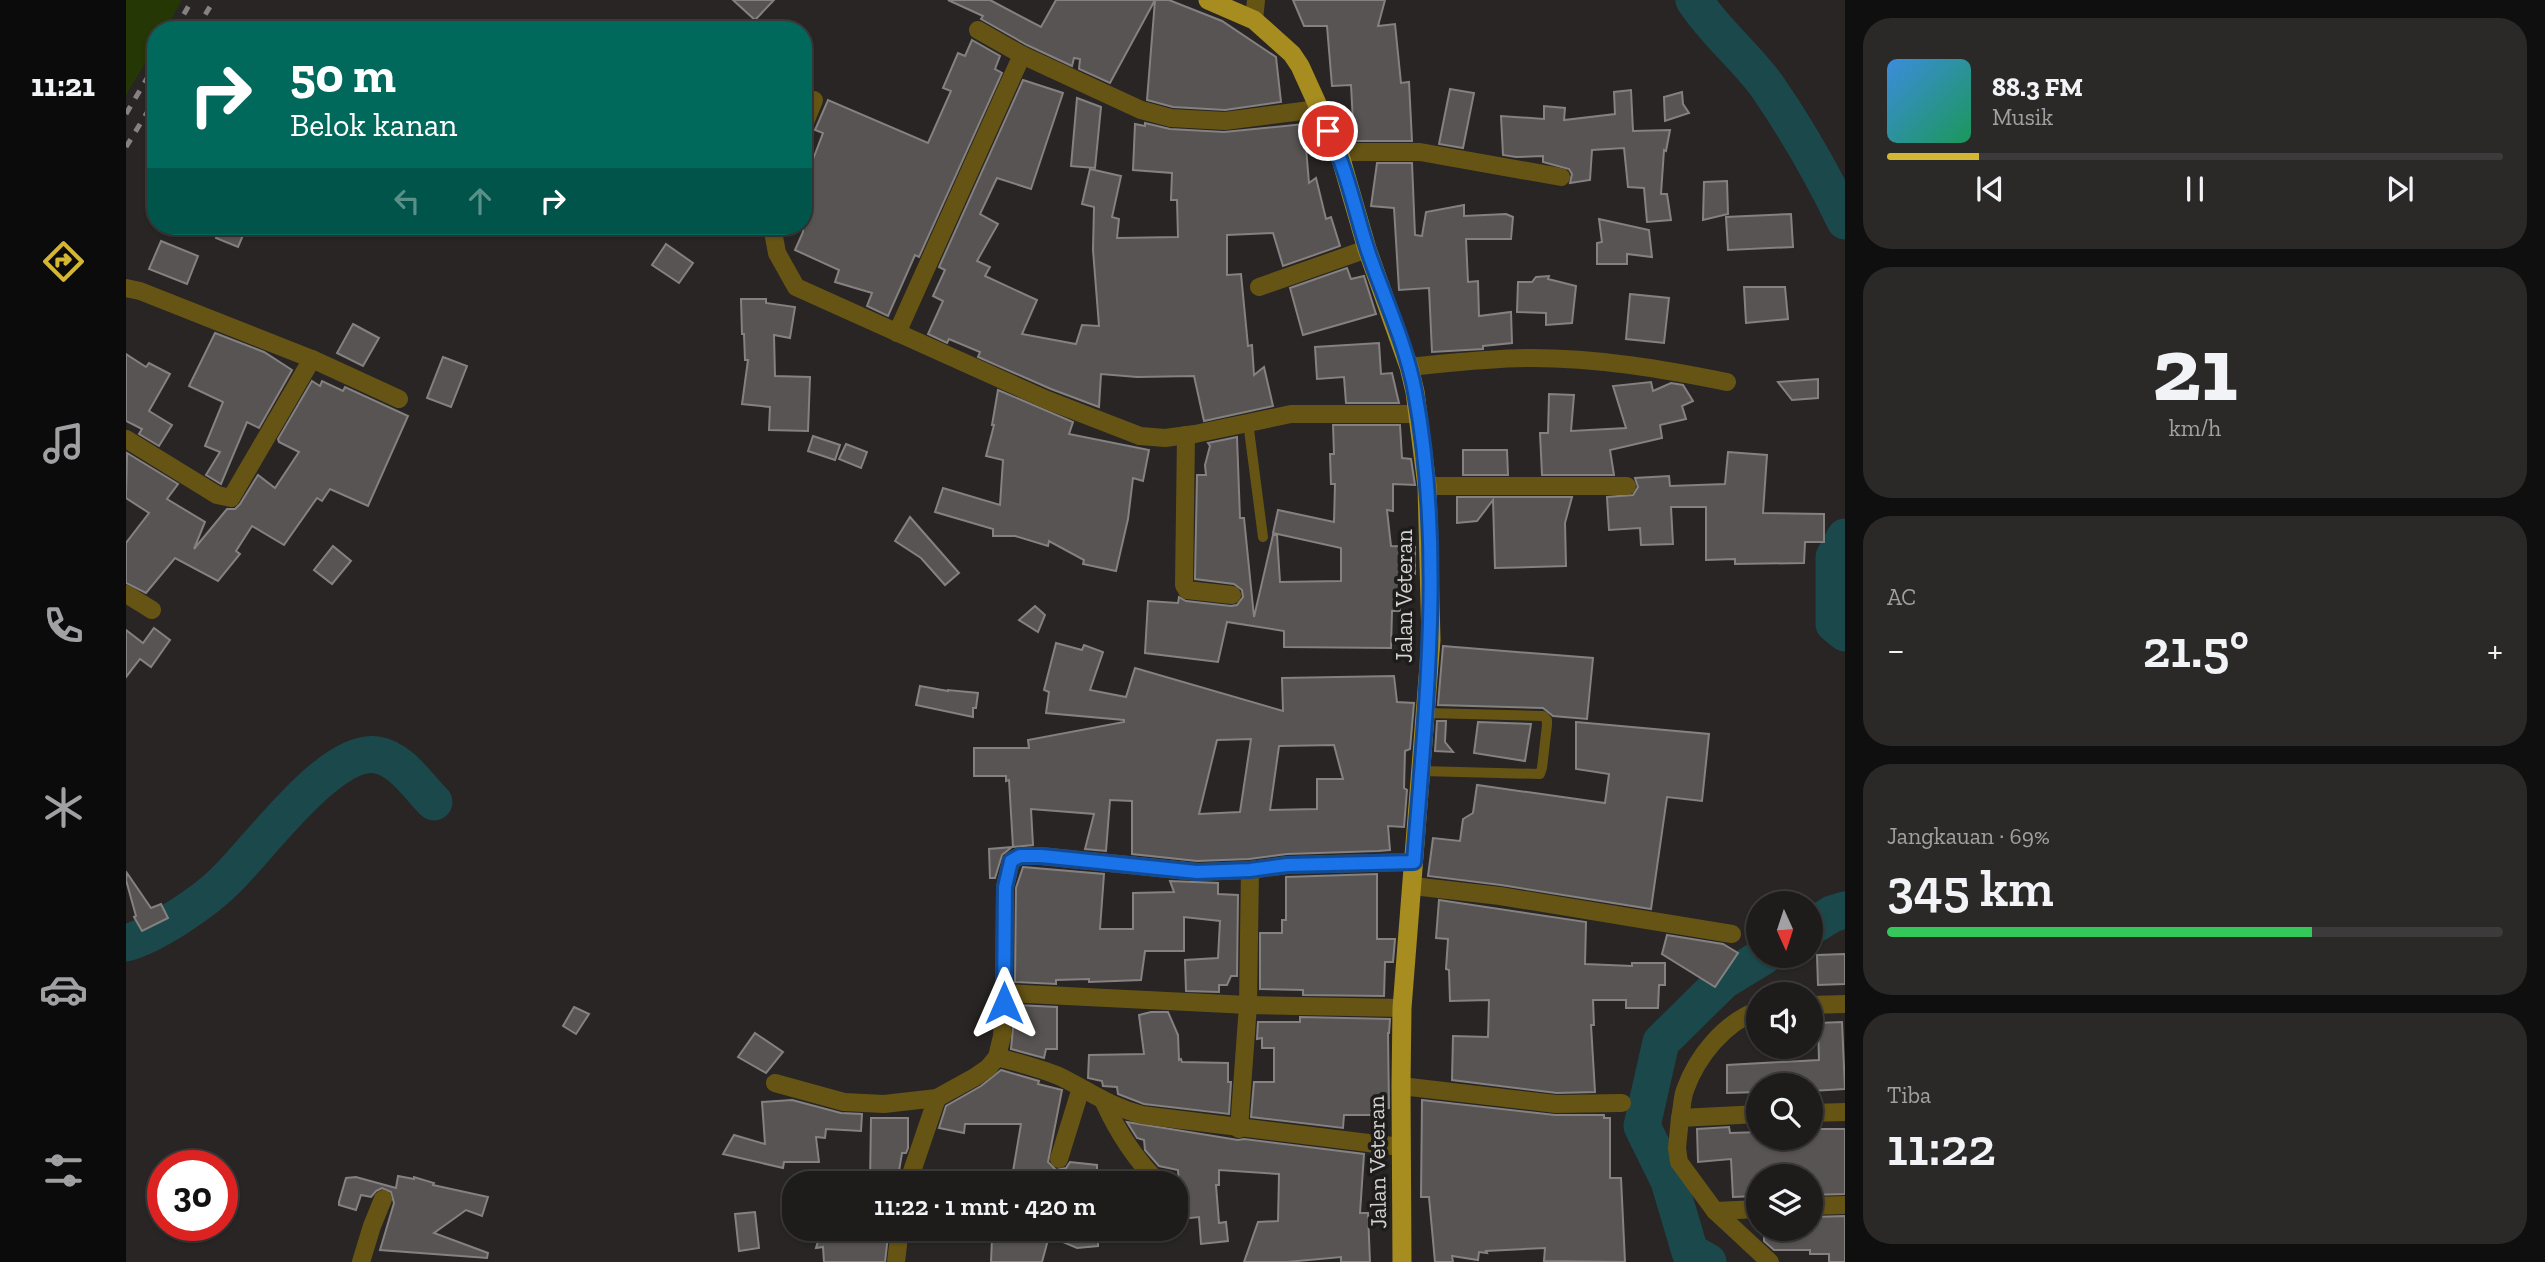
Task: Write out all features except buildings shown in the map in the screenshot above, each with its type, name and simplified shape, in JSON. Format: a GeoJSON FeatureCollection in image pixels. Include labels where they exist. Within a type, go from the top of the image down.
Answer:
{"type":"FeatureCollection","features":[{"type":"Feature","properties":{"kind":"highway","name":"Jalan Veteran"},"geometry":{"type":"LineString","coordinates":[[1208,0],[1254,20],[1292,54],[1308,83],[1339,152],[1367,249],[1409,367],[1418,414],[1427,486],[1432,607],[1402,1008],[1402,1262]]}},
{"type":"Feature","properties":{"kind":"street"},"geometry":{"type":"LineString","coordinates":[[1254,20],[1256,0]]}},
{"type":"Feature","properties":{"kind":"street"},"geometry":{"type":"LineString","coordinates":[[978,30],[1022,55],[1141,110],[1171,118],[1225,121],[1318,109]]}},
{"type":"Feature","properties":{"kind":"street"},"geometry":{"type":"LineString","coordinates":[[897,333],[1022,55]]}},
{"type":"Feature","properties":{"kind":"street"},"geometry":{"type":"LineString","coordinates":[[812,105],[814,100]]}},
{"type":"Feature","properties":{"kind":"street"},"geometry":{"type":"LineString","coordinates":[[1339,152],[1420,152],[1561,177]]}},
{"type":"Feature","properties":{"kind":"street"},"geometry":{"type":"LineString","coordinates":[[774,235],[777,253],[796,288],[1047,400],[1140,436],[1166,438],[1290,414],[1418,414]]}},
{"type":"Feature","properties":{"kind":"street"},"geometry":{"type":"LineString","coordinates":[[1259,287],[1367,249]]}},
{"type":"Feature","properties":{"kind":"street"},"geometry":{"type":"LineString","coordinates":[[126,288],[140,291],[312,359],[399,399]]}},
{"type":"Feature","properties":{"kind":"street"},"geometry":{"type":"LineString","coordinates":[[126,439],[217,495],[231,498],[312,359]]}},
{"type":"Feature","properties":{"kind":"street"},"geometry":{"type":"LineString","coordinates":[[1409,367],[1495,359],[1574,359],[1670,370],[1727,382]]}},
{"type":"Feature","properties":{"kind":"street"},"geometry":{"type":"LineString","coordinates":[[1186,435],[1184,585],[1187,590],[1232,595]]}},
{"type":"Feature","properties":{"kind":"street"},"geometry":{"type":"LineString","coordinates":[[1427,486],[1627,486]]}},
{"type":"Feature","properties":{"kind":"street"},"geometry":{"type":"LineString","coordinates":[[126,594],[152,610]]}},
{"type":"Feature","properties":{"kind":"street"},"geometry":{"type":"LineString","coordinates":[[775,1083],[844,1102],[884,1104],[937,1098],[988,1068],[997,1057],[1002,1036],[1005,887],[1011,861],[1020,856],[1197,872],[1250,870],[1287,865],[1414,862]]}},
{"type":"Feature","properties":{"kind":"street"},"geometry":{"type":"LineString","coordinates":[[1239,1129],[1248,1005],[1250,870]]}},
{"type":"Feature","properties":{"kind":"street"},"geometry":{"type":"LineString","coordinates":[[1413,886],[1500,896],[1732,934]]}},
{"type":"Feature","properties":{"kind":"street"},"geometry":{"type":"LineString","coordinates":[[1004,993],[1248,1005],[1402,1008]]}},
{"type":"Feature","properties":{"kind":"street"},"geometry":{"type":"LineString","coordinates":[[1823,1004],[1845,1004]]}},
{"type":"Feature","properties":{"kind":"street"},"geometry":{"type":"LineString","coordinates":[[1746,1017],[1731,1025],[1712,1043],[1695,1067],[1684,1091],[1677,1149],[1679,1162],[1715,1211],[1770,1262]]}},
{"type":"Feature","properties":{"kind":"street"},"geometry":{"type":"LineString","coordinates":[[997,1057],[1037,1067],[1104,1102],[1142,1115],[1401,1147]]}},
{"type":"Feature","properties":{"kind":"street"},"geometry":{"type":"LineString","coordinates":[[1401,1086],[1556,1104],[1622,1103]]}},
{"type":"Feature","properties":{"kind":"street"},"geometry":{"type":"LineString","coordinates":[[1059,1159],[1081,1088]]}},
{"type":"Feature","properties":{"kind":"street"},"geometry":{"type":"LineString","coordinates":[[912,1171],[937,1098]]}},
{"type":"Feature","properties":{"kind":"street"},"geometry":{"type":"LineString","coordinates":[[1104,1102],[1118,1133],[1147,1171]]}},
{"type":"Feature","properties":{"kind":"street"},"geometry":{"type":"LineString","coordinates":[[1823,1113],[1845,1112]]}},
{"type":"Feature","properties":{"kind":"street"},"geometry":{"type":"LineString","coordinates":[[1680,1118],[1746,1115]]}},
{"type":"Feature","properties":{"kind":"street"},"geometry":{"type":"LineString","coordinates":[[361,1262],[383,1199]]}},
{"type":"Feature","properties":{"kind":"street"},"geometry":{"type":"LineString","coordinates":[[1823,1206],[1845,1205]]}},
{"type":"Feature","properties":{"kind":"street"},"geometry":{"type":"LineString","coordinates":[[1715,1211],[1746,1210]]}},
{"type":"Feature","properties":{"kind":"street"},"geometry":{"type":"LineString","coordinates":[[896,1262],[898,1241]]}},
{"type":"Feature","properties":{"kind":"lane"},"geometry":{"type":"LineString","coordinates":[[1248,422],[1263,537]]}},
{"type":"Feature","properties":{"kind":"lane"},"geometry":{"type":"LineString","coordinates":[[1421,771],[1540,774],[1547,725],[1544,716],[1426,713]]}},
{"type":"Feature","properties":{"kind":"green space"},"geometry":{"type":"Polygon","coordinates":[[[126,0],[182,0],[170,21],[147,21],[147,60],[126,95],[126,0]]]}},
{"type":"Feature","properties":{"kind":"waterway"},"geometry":{"type":"LineString","coordinates":[[1694,0],[1767,86],[1809,152],[1845,221]]}},
{"type":"Feature","properties":{"kind":"waterway"},"geometry":{"type":"LineString","coordinates":[[1845,537],[1834,557],[1834,624],[1845,633]]}},
{"type":"Feature","properties":{"kind":"waterway"},"geometry":{"type":"LineString","coordinates":[[126,943],[165,925],[205,898],[239,867],[317,783],[338,767],[358,757],[386,757],[408,774],[434,802]]}},
{"type":"Feature","properties":{"kind":"waterway"},"geometry":{"type":"LineString","coordinates":[[1824,919],[1845,910]]}},
{"type":"Feature","properties":{"kind":"waterway"},"geometry":{"type":"LineString","coordinates":[[1708,1262],[1690,1252],[1669,1181],[1642,1126],[1661,1042],[1723,981],[1746,967]]}},
{"type":"Feature","properties":{"kind":"railway"},"geometry":{"type":"LineString","coordinates":[[180,21],[192,0]]}},
{"type":"Feature","properties":{"kind":"railway"},"geometry":{"type":"LineString","coordinates":[[201,21],[214,0]]}},
{"type":"Feature","properties":{"kind":"railway"},"geometry":{"type":"LineString","coordinates":[[126,114],[147,78]]}},
{"type":"Feature","properties":{"kind":"railway"},"geometry":{"type":"LineString","coordinates":[[126,147],[147,113]]}},
{"type":"Feature","properties":{"kind":"route"},"geometry":{"type":"LineString","coordinates":[[1004,1003],[1005,887],[1011,861],[1020,856],[1197,872],[1250,870],[1287,865],[1414,862],[1432,640],[1427,486],[1415,391],[1409,367],[1367,249],[1339,152],[1328,131]]}}]}
